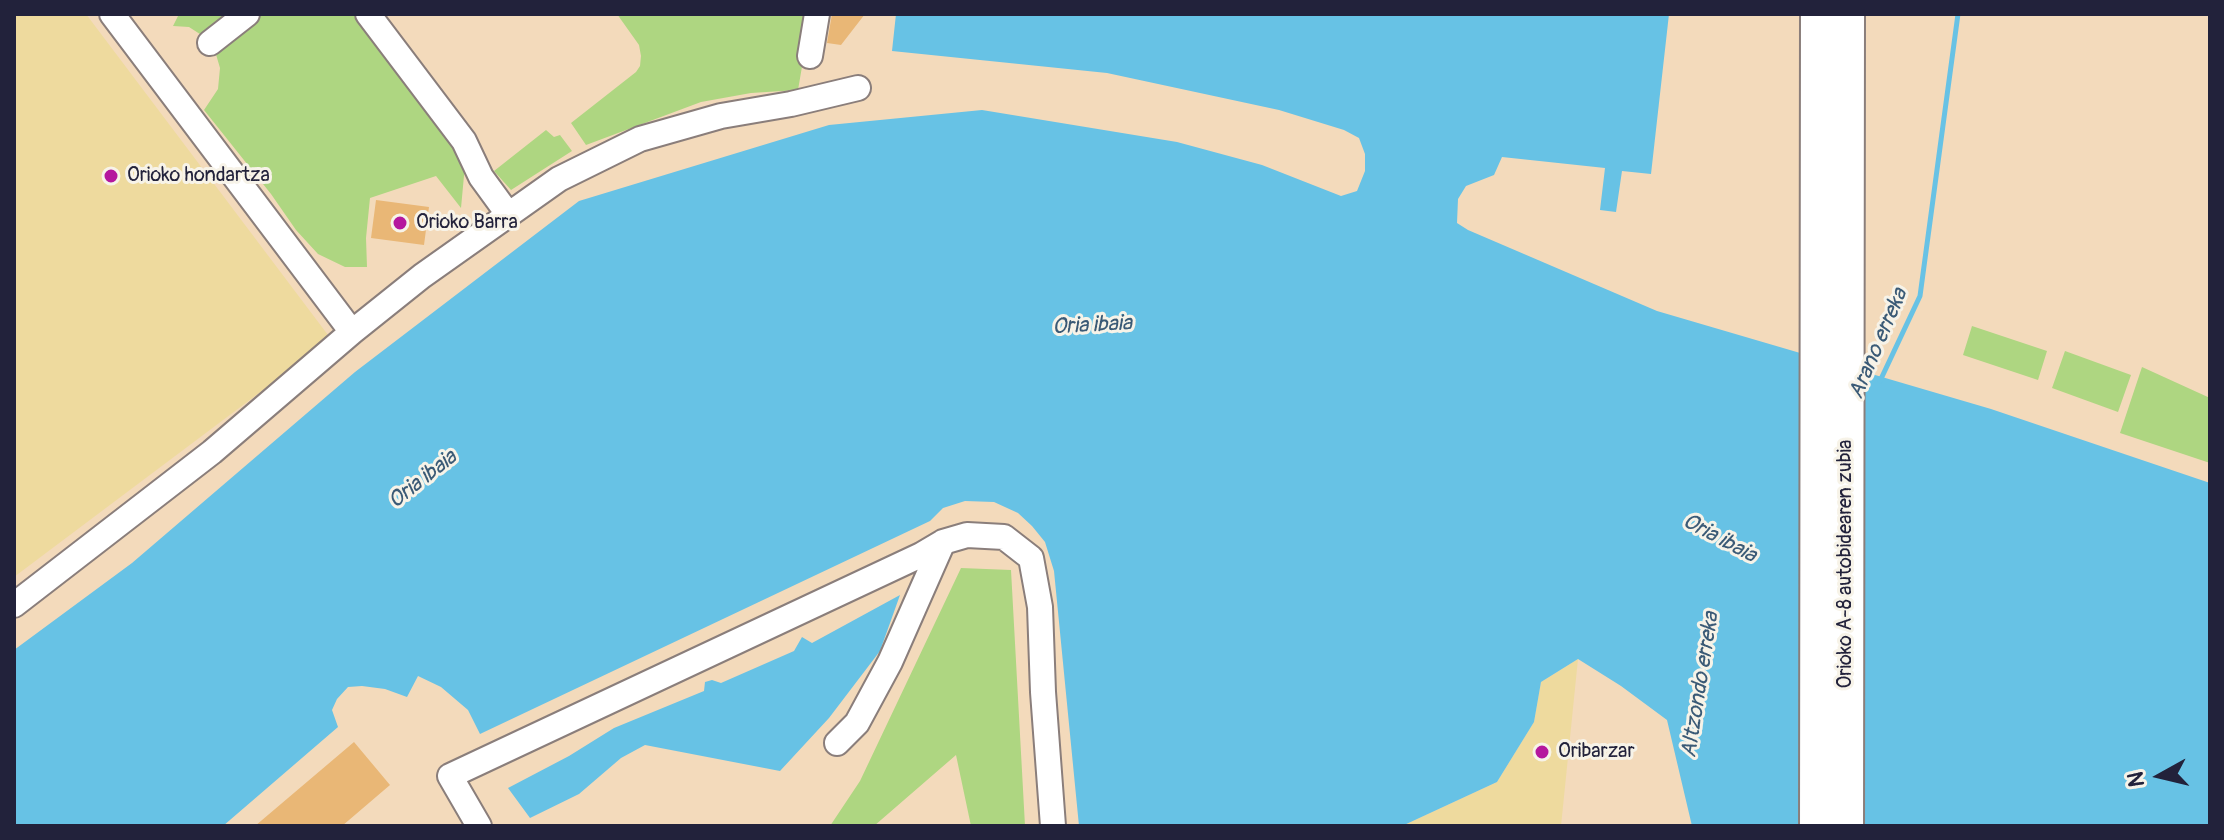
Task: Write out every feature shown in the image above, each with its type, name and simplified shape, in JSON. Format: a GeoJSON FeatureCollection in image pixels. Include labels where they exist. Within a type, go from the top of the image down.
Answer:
{"type":"FeatureCollection","features":[{"type":"Feature","properties":{"kind":"highway","name":"Orioko A-8 autobidearen zubia"},"geometry":{"type":"LineString","coordinates":[[1818,826],[1819,14]]}},
{"type":"Feature","properties":{"kind":"highway","name":"Orioko A-8 autobidearen zubia"},"geometry":{"type":"LineString","coordinates":[[1845,826],[1846,14]]}},
{"type":"Feature","properties":{"kind":"street"},"geometry":{"type":"LineString","coordinates":[[112,14],[352,332]]}},
{"type":"Feature","properties":{"kind":"street"},"geometry":{"type":"LineString","coordinates":[[210,43],[247,14]]}},
{"type":"Feature","properties":{"kind":"street"},"geometry":{"type":"LineString","coordinates":[[368,14],[464,141],[481,177],[508,214]]}},
{"type":"Feature","properties":{"kind":"street"},"geometry":{"type":"LineString","coordinates":[[810,56],[817,14]]}},
{"type":"Feature","properties":{"kind":"street"},"geometry":{"type":"LineString","coordinates":[[14,605],[212,452],[422,276],[559,179],[640,139],[721,116],[858,88]]}},
{"type":"Feature","properties":{"kind":"street"},"geometry":{"type":"LineString","coordinates":[[479,826],[450,776],[943,542],[967,535],[1004,537],[1031,558],[1040,607],[1053,826]]}},
{"type":"Feature","properties":{"kind":"street"},"geometry":{"type":"LineString","coordinates":[[837,743],[857,723],[890,662],[943,542]]}},
{"type":"Feature","properties":{"kind":"green space"},"geometry":{"type":"Polygon","coordinates":[[[179,14],[232,14],[203,36],[189,27],[173,26],[179,14]]]}},
{"type":"Feature","properties":{"kind":"green space"},"geometry":{"type":"Polygon","coordinates":[[[262,14],[363,14],[452,129],[465,165],[461,208],[436,176],[370,198],[367,267],[345,267],[318,254],[204,110],[218,89],[220,68],[215,51],[262,14]]]}},
{"type":"Feature","properties":{"kind":"green space"},"geometry":{"type":"Polygon","coordinates":[[[617,14],[811,14],[798,90],[751,93],[701,102],[586,145],[571,123],[640,66],[639,45],[617,14]]]}},
{"type":"Feature","properties":{"kind":"green space"},"geometry":{"type":"Polygon","coordinates":[[[546,130],[554,137],[560,135],[572,151],[511,190],[494,171],[546,130]]]}},
{"type":"Feature","properties":{"kind":"green space"},"geometry":{"type":"Polygon","coordinates":[[[1972,326],[2047,351],[2038,380],[1963,355],[1972,326]]]}},
{"type":"Feature","properties":{"kind":"green space"},"geometry":{"type":"Polygon","coordinates":[[[2065,351],[2131,375],[2118,412],[2052,388],[2065,351]]]}},
{"type":"Feature","properties":{"kind":"green space"},"geometry":{"type":"Polygon","coordinates":[[[2142,367],[2210,398],[2210,463],[2120,433],[2142,367]]]}},
{"type":"Feature","properties":{"kind":"green space"},"geometry":{"type":"Polygon","coordinates":[[[961,568],[1011,570],[1025,826],[971,826],[956,755],[874,826],[830,826],[860,781],[961,568]]]}},
{"type":"Feature","properties":{"kind":"sand","name":"Orioko hondartza"},"geometry":{"type":"Polygon","coordinates":[[[14,14],[86,14],[331,339],[14,577],[14,14]]]}},
{"type":"Feature","properties":{"kind":"sand","name":"Oribarzar"},"geometry":{"type":"Polygon","coordinates":[[[1578,659],[1561,826],[1402,826],[1497,782],[1534,722],[1541,682],[1578,659]]]}},
{"type":"Feature","properties":{"kind":"water"},"geometry":{"type":"Polygon","coordinates":[[[896,14],[1669,14],[1651,174],[1622,171],[1616,212],[1600,210],[1605,168],[1502,157],[1494,175],[1466,186],[1458,199],[1457,223],[1657,311],[1991,409],[2210,483],[2210,826],[1692,826],[1667,720],[1578,659],[1541,682],[1534,722],[1497,782],[1402,826],[1079,826],[1054,571],[1045,542],[1018,513],[994,502],[965,501],[943,508],[930,521],[480,734],[468,710],[441,687],[418,676],[407,697],[385,689],[348,687],[332,710],[338,727],[223,826],[14,826],[14,650],[132,563],[355,372],[579,201],[829,125],[982,110],[1177,142],[1262,165],[1341,196],[1357,191],[1365,171],[1365,154],[1359,138],[1344,130],[1279,110],[1107,73],[892,51],[896,14]]]}},
{"type":"Feature","properties":{"kind":"water"},"geometry":{"type":"Polygon","coordinates":[[[900,595],[880,651],[829,718],[780,771],[645,745],[621,758],[579,794],[530,818],[508,788],[614,728],[704,691],[705,682],[712,680],[721,683],[794,651],[802,637],[812,643],[900,595]]]}},
{"type":"Feature","properties":{"kind":"building"},"geometry":{"type":"Polygon","coordinates":[[[832,14],[865,14],[841,45],[827,43],[832,14]]]}},
{"type":"Feature","properties":{"kind":"building","name":"Orioko Barra"},"geometry":{"type":"Polygon","coordinates":[[[376,200],[429,207],[424,245],[371,238],[376,200]]]}},
{"type":"Feature","properties":{"kind":"building"},"geometry":{"type":"Polygon","coordinates":[[[354,742],[390,785],[342,826],[255,826],[354,742]]]}},
{"type":"Feature","properties":{"kind":"waterway","name":"Arano erreka"},"geometry":{"type":"LineString","coordinates":[[1880,381],[1920,296],[1958,14]]}},
{"type":"Feature","properties":{"kind":"place","name":"Orioko hondartza"},"geometry":{"type":"Point","coordinates":[111,176]}},
{"type":"Feature","properties":{"kind":"place","name":"Orioko Barra"},"geometry":{"type":"Point","coordinates":[400,223]}},
{"type":"Feature","properties":{"kind":"place","name":"Oribarzar"},"geometry":{"type":"Point","coordinates":[1542,752]}},
{"type":"Feature","properties":{"kind":"water label","name":"Oria ibaia"},"geometry":{"type":"Point","coordinates":[1092,326]}},
{"type":"Feature","properties":{"kind":"water label","name":"Oria ibaia"},"geometry":{"type":"Point","coordinates":[423,480]}},
{"type":"Feature","properties":{"kind":"water label","name":"Oria ibaia"},"geometry":{"type":"Point","coordinates":[1719,539]}},
{"type":"Feature","properties":{"kind":"water label","name":"Altzondo erreka"},"geometry":{"type":"Point","coordinates":[1701,685]}}]}
